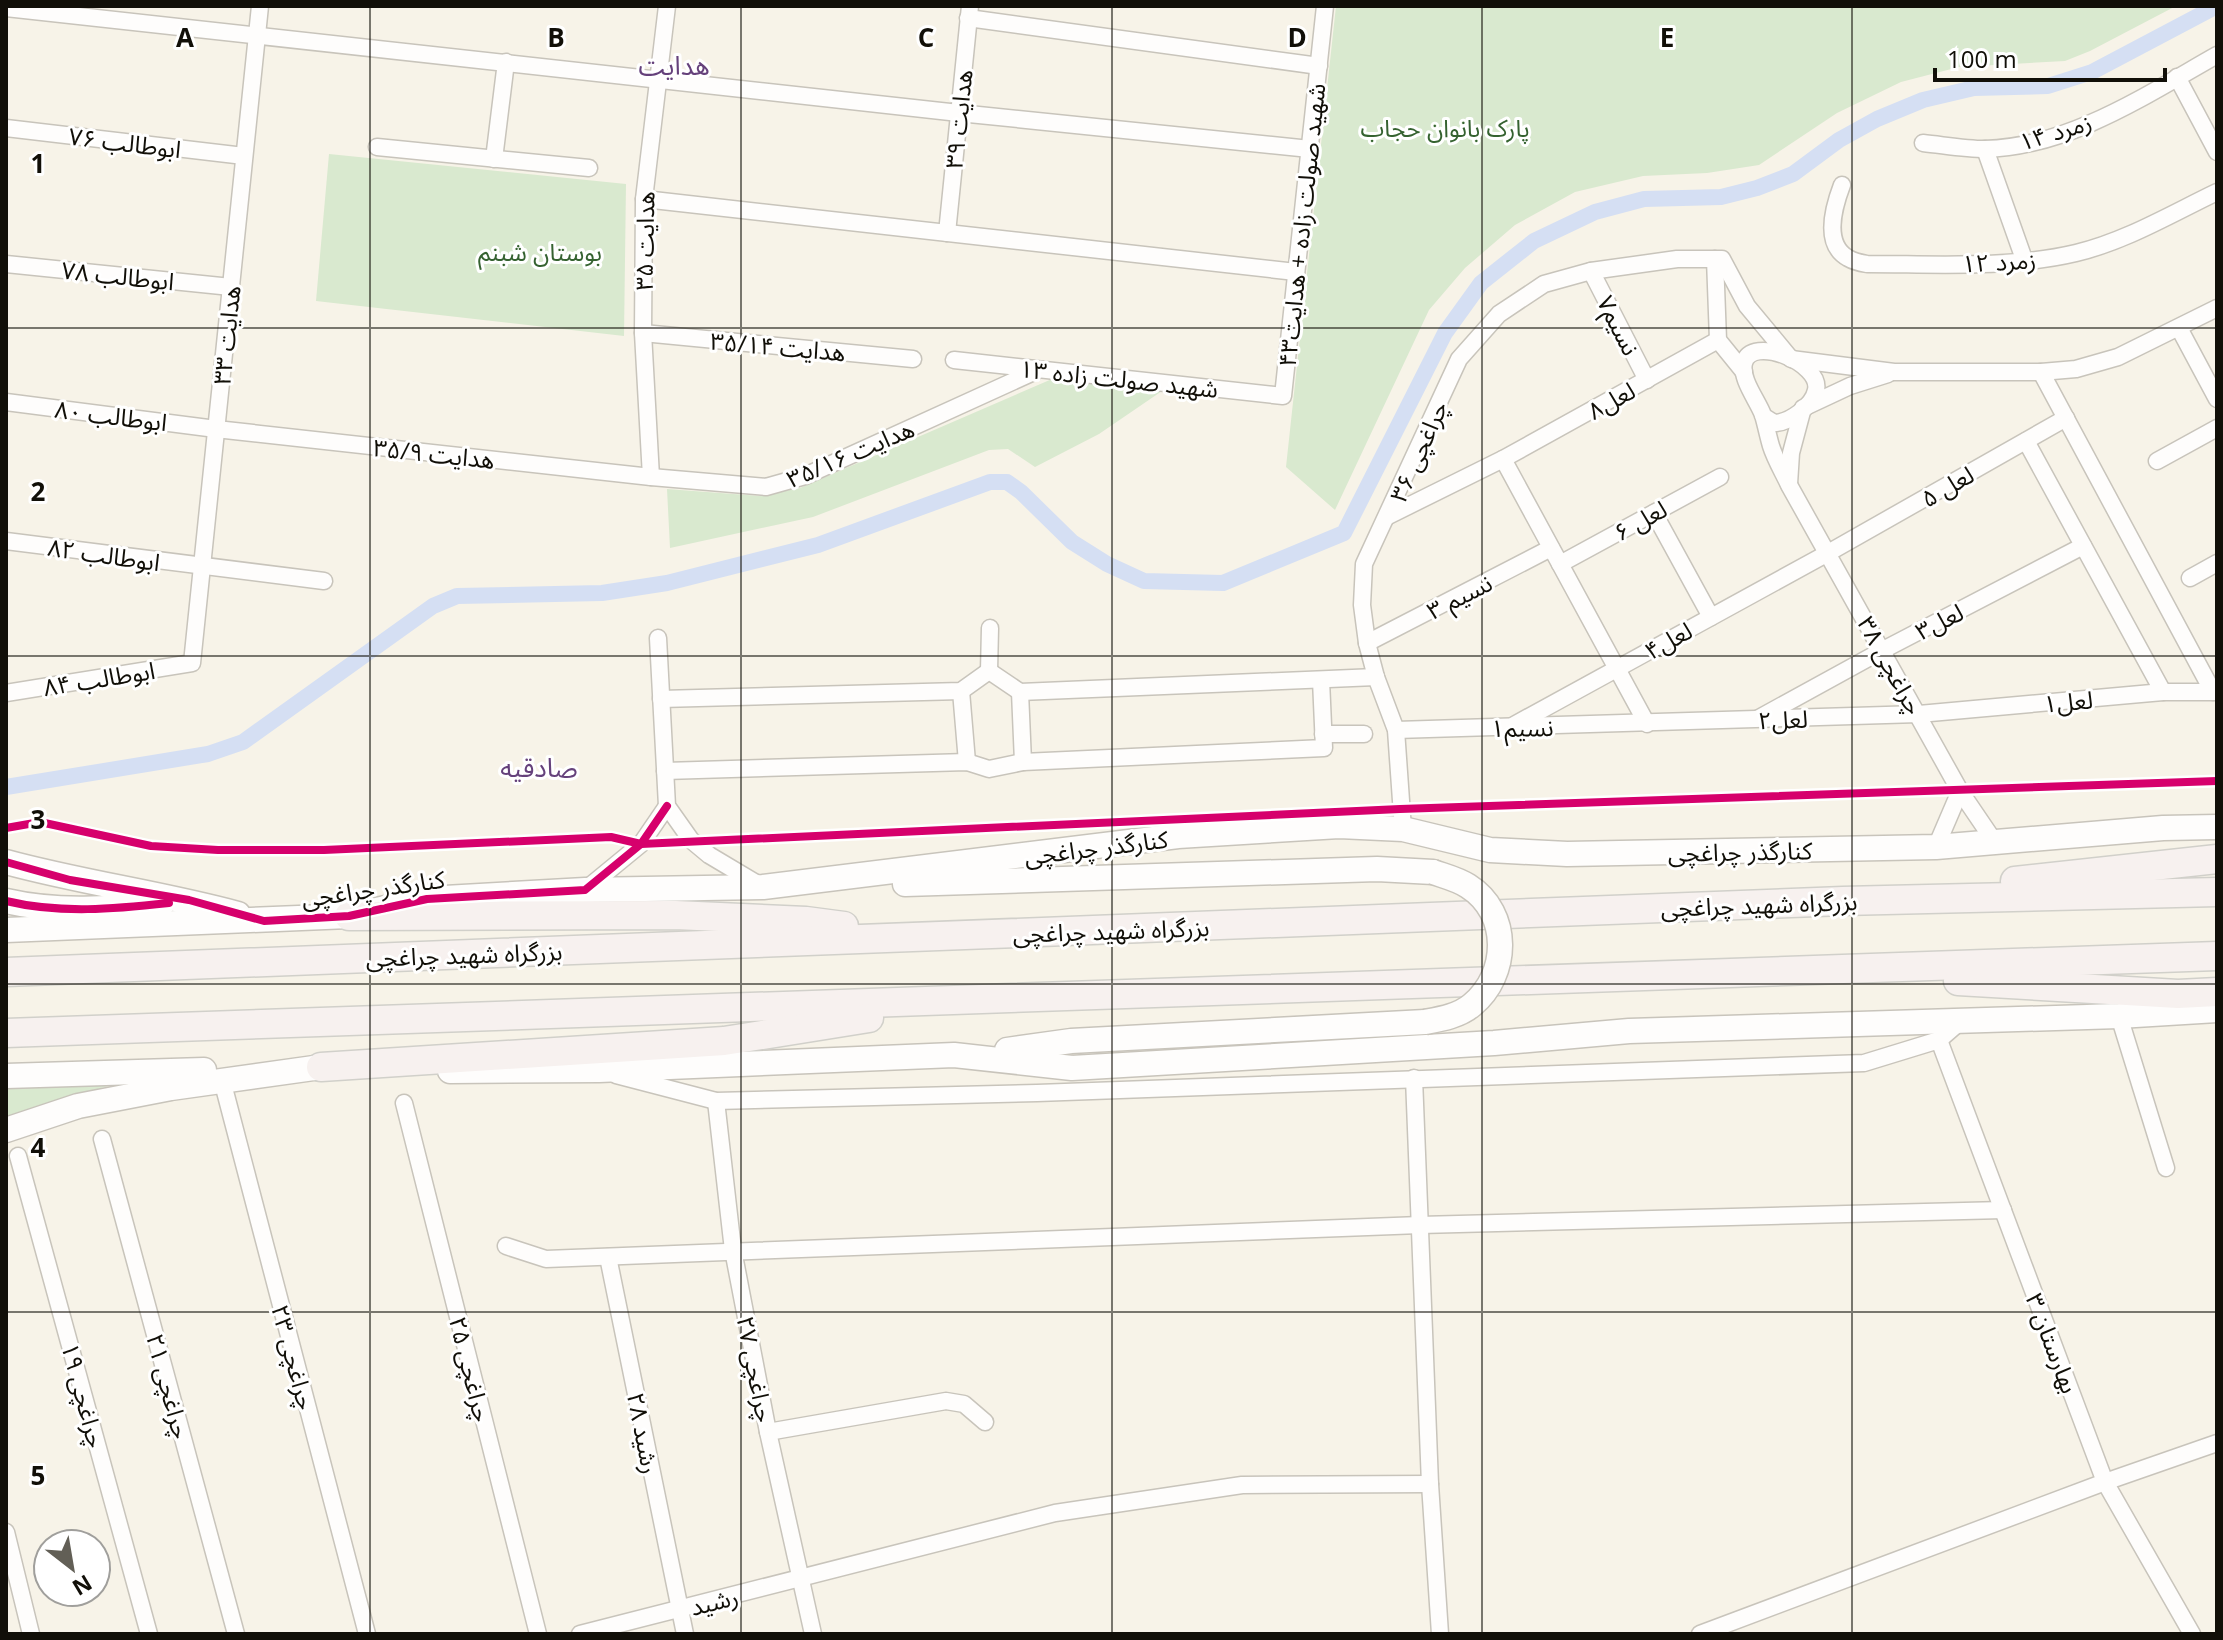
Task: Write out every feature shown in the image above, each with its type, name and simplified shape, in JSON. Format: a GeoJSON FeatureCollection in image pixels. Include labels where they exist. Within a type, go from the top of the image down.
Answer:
{"type":"FeatureCollection","features":[{"type":"Feature","properties":{"kind":"highway"},"geometry":{"type":"LineString","coordinates":[[1843,901],[2217,859]]}},
{"type":"Feature","properties":{"kind":"highway","name":"بزرگراه شهید چراغچی"},"geometry":{"type":"LineString","coordinates":[[6,972],[1843,901],[2217,892]]}},
{"type":"Feature","properties":{"kind":"highway"},"geometry":{"type":"LineString","coordinates":[[349,916],[675,915],[806,921],[920,936]]}},
{"type":"Feature","properties":{"kind":"highway"},"geometry":{"type":"LineString","coordinates":[[6,1033],[2217,956]]}},
{"type":"Feature","properties":{"kind":"highway"},"geometry":{"type":"LineString","coordinates":[[1858,970],[2000,985],[2178,994],[2217,992]]}},
{"type":"Feature","properties":{"kind":"highway"},"geometry":{"type":"LineString","coordinates":[[321,1067],[724,1041],[849,1022],[948,1000]]}},
{"type":"Feature","properties":{"kind":"main road","name":"کنارگذر چراغچی"},"geometry":{"type":"LineString","coordinates":[[6,930],[349,916],[427,899],[585,890],[763,887],[1178,836],[1339,826],[1403,829],[1490,850],[1567,854],[1936,847],[2163,828],[2217,827]]}},
{"type":"Feature","properties":{"kind":"main road"},"geometry":{"type":"LineString","coordinates":[[6,862],[70,880],[189,900],[264,921]]}},
{"type":"Feature","properties":{"kind":"main road"},"geometry":{"type":"LineString","coordinates":[[6,1076],[321,1067],[398,1071],[599,1070],[973,1055],[1071,1041],[1425,1022],[1453,1016],[1470,1007],[1481,997],[1499,966],[1501,944],[1494,917],[1470,887],[1433,872],[1377,869],[763,887]]}},
{"type":"Feature","properties":{"kind":"main road"},"geometry":{"type":"LineString","coordinates":[[6,901],[61,909],[111,909],[189,900]]}},
{"type":"Feature","properties":{"kind":"main road"},"geometry":{"type":"LineString","coordinates":[[973,1055],[1072,1068],[1494,1043],[1629,1031],[2119,1016],[2217,1010]]}},
{"type":"Feature","properties":{"kind":"main road"},"geometry":{"type":"LineString","coordinates":[[6,1130],[78,1106],[222,1080],[321,1067]]}},
{"type":"Feature","properties":{"kind":"street","name":"هدایت ۳۳"},"geometry":{"type":"LineString","coordinates":[[192,663],[260,6]]}},
{"type":"Feature","properties":{"kind":"street","name":"هدایت ۳۵"},"geometry":{"type":"LineString","coordinates":[[651,477],[643,333],[644,199],[667,6]]}},
{"type":"Feature","properties":{"kind":"street","name":"شهید صولت زاده + هدایت۴۳"},"geometry":{"type":"LineString","coordinates":[[1283,396],[1325,6]]}},
{"type":"Feature","properties":{"kind":"street"},"geometry":{"type":"LineString","coordinates":[[6,8],[1310,149]]}},
{"type":"Feature","properties":{"kind":"street"},"geometry":{"type":"LineString","coordinates":[[969,12],[1319,66]]}},
{"type":"Feature","properties":{"kind":"street","name":"هدایت ۳۹"},"geometry":{"type":"LineString","coordinates":[[947,233],[969,12]]}},
{"type":"Feature","properties":{"kind":"street","name":"زمرد ۱۴"},"geometry":{"type":"LineString","coordinates":[[1923,143],[1985,149],[2035,141],[2084,127],[2217,55]]}},
{"type":"Feature","properties":{"kind":"street"},"geometry":{"type":"LineString","coordinates":[[494,159],[506,62]]}},
{"type":"Feature","properties":{"kind":"street"},"geometry":{"type":"LineString","coordinates":[[2177,77],[2217,152]]}},
{"type":"Feature","properties":{"kind":"street","name":"ابوطالب ۷۶"},"geometry":{"type":"LineString","coordinates":[[6,128],[244,156]]}},
{"type":"Feature","properties":{"kind":"street"},"geometry":{"type":"LineString","coordinates":[[377,147],[589,168]]}},
{"type":"Feature","properties":{"kind":"street"},"geometry":{"type":"LineString","coordinates":[[1985,149],[2025,262]]}},
{"type":"Feature","properties":{"kind":"street","name":"زمرد ۱۲"},"geometry":{"type":"LineString","coordinates":[[1842,185],[1833,208],[1834,242],[1846,257],[1867,264],[2025,262],[2077,253],[2123,238],[2217,192]]}},
{"type":"Feature","properties":{"kind":"street"},"geometry":{"type":"LineString","coordinates":[[644,199],[1296,272]]}},
{"type":"Feature","properties":{"kind":"street","name":"چراغچی ۳۶"},"geometry":{"type":"LineString","coordinates":[[1403,829],[1396,730],[1367,643],[1362,605],[1364,564],[1459,359],[1499,314],[1544,284],[1591,271],[1677,259],[1719,259]]}},
{"type":"Feature","properties":{"kind":"street"},"geometry":{"type":"LineString","coordinates":[[1719,259],[1718,340],[1744,372],[1763,416],[1770,422],[1779,424],[1803,408],[1850,386],[1894,372]]}},
{"type":"Feature","properties":{"kind":"street"},"geometry":{"type":"LineString","coordinates":[[1719,259],[1747,306],[1791,359],[1809,368],[1816,381],[1814,396],[1803,408],[1791,453],[1789,485]]}},
{"type":"Feature","properties":{"kind":"street","name":"ابوطالب ۷۸"},"geometry":{"type":"LineString","coordinates":[[6,264],[231,287]]}},
{"type":"Feature","properties":{"kind":"street","name":"نسیم۷"},"geometry":{"type":"LineString","coordinates":[[1591,271],[1647,380]]}},
{"type":"Feature","properties":{"kind":"street"},"geometry":{"type":"LineString","coordinates":[[1744,372],[1747,356],[1758,350],[1791,359],[1894,372],[2041,372],[2076,369],[2118,357],[2217,308]]}},
{"type":"Feature","properties":{"kind":"street"},"geometry":{"type":"LineString","coordinates":[[2179,328],[2217,399]]}},
{"type":"Feature","properties":{"kind":"street","name":"هدایت ۳۵/۱۴"},"geometry":{"type":"LineString","coordinates":[[643,333],[913,359]]}},
{"type":"Feature","properties":{"kind":"street","name":"لعل۸"},"geometry":{"type":"LineString","coordinates":[[1388,516],[1503,459],[1718,340]]}},
{"type":"Feature","properties":{"kind":"street","name":"شهید صولت زاده ۱۳"},"geometry":{"type":"LineString","coordinates":[[954,360],[1283,396]]}},
{"type":"Feature","properties":{"kind":"street","name":"هدایت ۳۵/۱۶"},"geometry":{"type":"LineString","coordinates":[[651,477],[766,487],[805,476],[1038,370]]}},
{"type":"Feature","properties":{"kind":"street"},"geometry":{"type":"LineString","coordinates":[[2041,372],[2215,692]]}},
{"type":"Feature","properties":{"kind":"street","name":"ابوطالب ۸۰"},"geometry":{"type":"LineString","coordinates":[[6,402],[216,429]]}},
{"type":"Feature","properties":{"kind":"street","name":"چراغچی ۳۸"},"geometry":{"type":"LineString","coordinates":[[1763,416],[1772,449],[1789,485],[1960,791],[1996,844]]}},
{"type":"Feature","properties":{"kind":"street","name":"لعل ۵"},"geometry":{"type":"LineString","coordinates":[[1828,553],[2066,418]]}},
{"type":"Feature","properties":{"kind":"street"},"geometry":{"type":"LineString","coordinates":[[2157,461],[2217,428]]}},
{"type":"Feature","properties":{"kind":"street","name":"هدایت ۳۵/۹"},"geometry":{"type":"LineString","coordinates":[[216,429],[651,477]]}},
{"type":"Feature","properties":{"kind":"street"},"geometry":{"type":"LineString","coordinates":[[2026,441],[2163,692]]}},
{"type":"Feature","properties":{"kind":"street"},"geometry":{"type":"LineString","coordinates":[[1503,459],[1647,724]]}},
{"type":"Feature","properties":{"kind":"street","name":"لعل ۶"},"geometry":{"type":"LineString","coordinates":[[1560,564],[1720,477]]}},
{"type":"Feature","properties":{"kind":"street"},"geometry":{"type":"LineString","coordinates":[[1654,513],[1711,617]]}},
{"type":"Feature","properties":{"kind":"street","name":"ابوطالب ۸۲"},"geometry":{"type":"LineString","coordinates":[[6,541],[324,581]]}},
{"type":"Feature","properties":{"kind":"street","name":"لعل۳"},"geometry":{"type":"LineString","coordinates":[[1754,721],[2083,546]]}},
{"type":"Feature","properties":{"kind":"street","name":"نسیم ۳"},"geometry":{"type":"LineString","coordinates":[[1367,643],[1551,548]]}},
{"type":"Feature","properties":{"kind":"street","name":"لعل۴"},"geometry":{"type":"LineString","coordinates":[[1509,727],[1828,553]]}},
{"type":"Feature","properties":{"kind":"street"},"geometry":{"type":"LineString","coordinates":[[2190,578],[2217,563]]}},
{"type":"Feature","properties":{"kind":"street"},"geometry":{"type":"LineString","coordinates":[[989,671],[990,628]]}},
{"type":"Feature","properties":{"kind":"street"},"geometry":{"type":"LineString","coordinates":[[658,638],[667,806],[691,840],[709,855],[763,887]]}},
{"type":"Feature","properties":{"kind":"street","name":"ابوطالب ۸۴"},"geometry":{"type":"LineString","coordinates":[[6,693],[192,663]]}},
{"type":"Feature","properties":{"kind":"street"},"geometry":{"type":"LineString","coordinates":[[661,699],[961,691],[989,671]]}},
{"type":"Feature","properties":{"kind":"street"},"geometry":{"type":"LineString","coordinates":[[989,671],[1020,692],[1376,677]]}},
{"type":"Feature","properties":{"kind":"street"},"geometry":{"type":"LineString","coordinates":[[665,771],[967,762],[989,769],[1023,762],[1324,748],[1321,680]]}},
{"type":"Feature","properties":{"kind":"street"},"geometry":{"type":"LineString","coordinates":[[961,691],[967,762]]}},
{"type":"Feature","properties":{"kind":"street"},"geometry":{"type":"LineString","coordinates":[[1020,692],[1023,762]]}},
{"type":"Feature","properties":{"kind":"street","name":"لعل۱"},"geometry":{"type":"LineString","coordinates":[[1919,714],[2163,692],[2215,692]]}},
{"type":"Feature","properties":{"kind":"street","name":"لعل۲"},"geometry":{"type":"LineString","coordinates":[[1647,724],[1919,714]]}},
{"type":"Feature","properties":{"kind":"street","name":"نسیم۱"},"geometry":{"type":"LineString","coordinates":[[1396,730],[1647,724]]}},
{"type":"Feature","properties":{"kind":"street"},"geometry":{"type":"LineString","coordinates":[[1323,734],[1364,734]]}},
{"type":"Feature","properties":{"kind":"street"},"geometry":{"type":"LineString","coordinates":[[1936,847],[1960,791]]}},
{"type":"Feature","properties":{"kind":"street"},"geometry":{"type":"LineString","coordinates":[[585,890],[641,844],[667,806]]}},
{"type":"Feature","properties":{"kind":"street"},"geometry":{"type":"LineString","coordinates":[[2119,1016],[2166,1168]]}},
{"type":"Feature","properties":{"kind":"street"},"geometry":{"type":"LineString","coordinates":[[599,1070],[716,1101],[1037,1093],[1864,1063],[1939,1040],[1963,1019]]}},
{"type":"Feature","properties":{"kind":"street","name":"بهارستان ۳"},"geometry":{"type":"LineString","coordinates":[[1939,1040],[2105,1482],[2192,1634]]}},
{"type":"Feature","properties":{"kind":"street"},"geometry":{"type":"LineString","coordinates":[[1414,1078],[1430,1484],[1440,1634]]}},
{"type":"Feature","properties":{"kind":"street","name":"چراغچی ۲۳"},"geometry":{"type":"LineString","coordinates":[[222,1080],[367,1634]]}},
{"type":"Feature","properties":{"kind":"street","name":"چراغچی ۲۷"},"geometry":{"type":"LineString","coordinates":[[716,1101],[733,1250],[768,1432],[813,1634]]}},
{"type":"Feature","properties":{"kind":"street","name":"چراغچی ۲۵"},"geometry":{"type":"LineString","coordinates":[[404,1103],[538,1634]]}},
{"type":"Feature","properties":{"kind":"street","name":"چراغچی ۲۱"},"geometry":{"type":"LineString","coordinates":[[102,1139],[236,1634]]}},
{"type":"Feature","properties":{"kind":"street","name":"چراغچی ۱۹"},"geometry":{"type":"LineString","coordinates":[[18,1156],[149,1634]]}},
{"type":"Feature","properties":{"kind":"street"},"geometry":{"type":"LineString","coordinates":[[506,1246],[546,1259],[1420,1225],[2003,1210]]}},
{"type":"Feature","properties":{"kind":"street","name":"رشید ۲۸"},"geometry":{"type":"LineString","coordinates":[[608,1257],[685,1634]]}},
{"type":"Feature","properties":{"kind":"street"},"geometry":{"type":"LineString","coordinates":[[768,1432],[946,1401],[964,1404],[985,1422]]}},
{"type":"Feature","properties":{"kind":"street"},"geometry":{"type":"LineString","coordinates":[[1700,1634],[2217,1443]]}},
{"type":"Feature","properties":{"kind":"street","name":"رشید"},"geometry":{"type":"LineString","coordinates":[[580,1634],[1055,1513],[1242,1485],[1430,1484]]}},
{"type":"Feature","properties":{"kind":"street"},"geometry":{"type":"LineString","coordinates":[[6,1532],[31,1634]]}},
{"type":"Feature","properties":{"kind":"green space","name":"پارک بانوان حجاب"},"geometry":{"type":"Polygon","coordinates":[[[1336,6],[2176,6],[2065,61],[1959,67],[1901,82],[1837,113],[1759,165],[1707,173],[1643,176],[1575,192],[1515,225],[1465,268],[1429,310],[1335,510],[1286,467],[1336,6]]]}},
{"type":"Feature","properties":{"kind":"green space","name":"بوستان شبنم"},"geometry":{"type":"Polygon","coordinates":[[[329,154],[626,184],[624,336],[316,301],[329,154]]]}},
{"type":"Feature","properties":{"kind":"green space"},"geometry":{"type":"Polygon","coordinates":[[[1052,379],[1162,391],[1099,434],[1035,467],[1008,449],[989,450],[813,517],[670,548],[667,489],[760,496],[800,488],[1052,379]]]}},
{"type":"Feature","properties":{"kind":"green space"},"geometry":{"type":"Polygon","coordinates":[[[125,1081],[60,1100],[6,1120],[6,1085],[125,1081]]]}},
{"type":"Feature","properties":{"kind":"waterway"},"geometry":{"type":"LineString","coordinates":[[6,787],[208,754],[243,742],[433,606],[457,596],[602,593],[667,583],[818,545],[990,482],[1007,482],[1072,542],[1107,564],[1144,581],[1223,583],[1344,533],[1445,333],[1481,283],[1534,241],[1595,212],[1644,199],[1721,197],[1757,188],[1793,174],[1839,140],[1877,119],[1923,100],[1974,88],[2048,86],[2092,72],[2217,6]]}},
{"type":"Feature","properties":{"kind":"cycle path"},"geometry":{"type":"LineString","coordinates":[[6,828],[40,822],[151,846],[218,850],[324,850],[611,837],[641,844],[1400,809],[2217,781]]}},
{"type":"Feature","properties":{"kind":"cycle path"},"geometry":{"type":"LineString","coordinates":[[6,862],[70,880],[189,900],[264,921],[349,916],[427,899],[585,890],[641,844],[667,806]]}},
{"type":"Feature","properties":{"kind":"cycle path"},"geometry":{"type":"LineString","coordinates":[[6,901],[67,909],[169,903]]}},
{"type":"Feature","properties":{"kind":"district","name":"هدایت"},"geometry":{"type":"Point","coordinates":[674,65]}},
{"type":"Feature","properties":{"kind":"district","name":"صادقیه"},"geometry":{"type":"Point","coordinates":[539,767]}}]}
